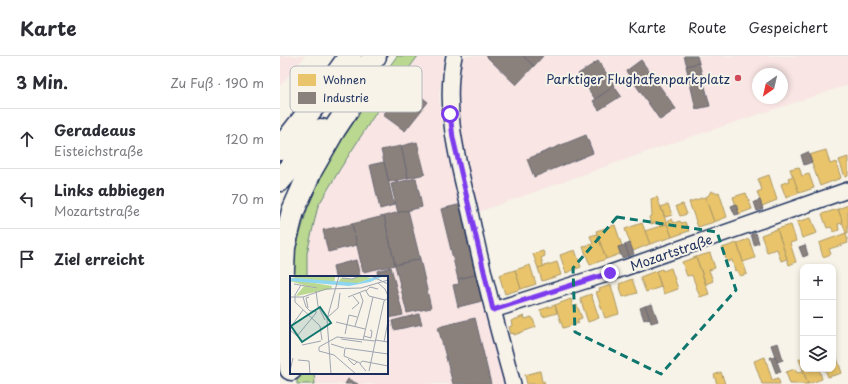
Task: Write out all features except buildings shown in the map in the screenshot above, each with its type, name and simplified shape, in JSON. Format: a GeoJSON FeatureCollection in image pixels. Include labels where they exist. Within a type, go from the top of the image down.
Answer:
{"type":"FeatureCollection","features":[{"type":"Feature","properties":{"kind":"highway"},"geometry":{"type":"LineString","coordinates":[[343,66],[350,56]]}},
{"type":"Feature","properties":{"kind":"highway"},"geometry":{"type":"LineString","coordinates":[[368,66],[375,56]]}},
{"type":"Feature","properties":{"kind":"highway"},"geometry":{"type":"LineString","coordinates":[[280,132],[297,112]]}},
{"type":"Feature","properties":{"kind":"highway"},"geometry":{"type":"LineString","coordinates":[[280,149],[309,112]]}},
{"type":"Feature","properties":{"kind":"highway"},"geometry":{"type":"LineString","coordinates":[[280,180],[311,144],[334,112]]}},
{"type":"Feature","properties":{"kind":"highway"},"geometry":{"type":"LineString","coordinates":[[290,360],[282,290],[284,247],[293,210],[311,170],[346,112]]}},
{"type":"Feature","properties":{"kind":"highway"},"geometry":{"type":"LineString","coordinates":[[290,384],[291,374]]}},
{"type":"Feature","properties":{"kind":"street"},"geometry":{"type":"LineString","coordinates":[[454,56],[451,77],[450,114],[453,138],[493,310],[513,384]]}},
{"type":"Feature","properties":{"kind":"street","name":"Mozartstraße"},"geometry":{"type":"LineString","coordinates":[[493,310],[610,273],[848,190]]}},
{"type":"Feature","properties":{"kind":"highlighted area"},"geometry":{"type":"Polygon","coordinates":[[[617,217],[717,232],[736,290],[661,374],[575,332],[573,268],[617,217]]]}},
{"type":"Feature","properties":{"kind":"shaded area"},"geometry":{"type":"Polygon","coordinates":[[[280,56],[305,56],[297,66],[290,66],[290,74],[280,86],[280,56]]]}},
{"type":"Feature","properties":{"kind":"shaded area"},"geometry":{"type":"Polygon","coordinates":[[[418,56],[444,56],[439,95],[443,134],[463,203],[505,384],[315,384],[314,374],[388,374],[388,276],[307,276],[307,253],[318,206],[376,112],[422,112],[422,66],[411,66],[418,56]]]}},
{"type":"Feature","properties":{"kind":"shaded area"},"geometry":{"type":"Polygon","coordinates":[[[461,56],[848,56],[848,85],[672,143],[478,212],[462,140],[459,115],[461,56]]]}},
{"type":"Feature","properties":{"kind":"green space"},"geometry":{"type":"Polygon","coordinates":[[[397,56],[418,56],[411,66],[390,66],[397,56]]]}},
{"type":"Feature","properties":{"kind":"green space"},"geometry":{"type":"Polygon","coordinates":[[[356,112],[376,112],[318,206],[307,253],[307,276],[292,276],[292,262],[313,189],[347,124],[356,112]]]}},
{"type":"Feature","properties":{"kind":"green space"},"geometry":{"type":"Polygon","coordinates":[[[297,374],[314,374],[315,384],[297,384],[297,374]]]}},
{"type":"Feature","properties":{"kind":"place","name":"Parktiger Flughafenparkplatz"},"geometry":{"type":"Point","coordinates":[738,78]}},
{"type":"Feature","properties":{"kind":"route"},"geometry":{"type":"LineString","coordinates":[[450,114],[453,138],[493,310],[610,273]]}}]}
